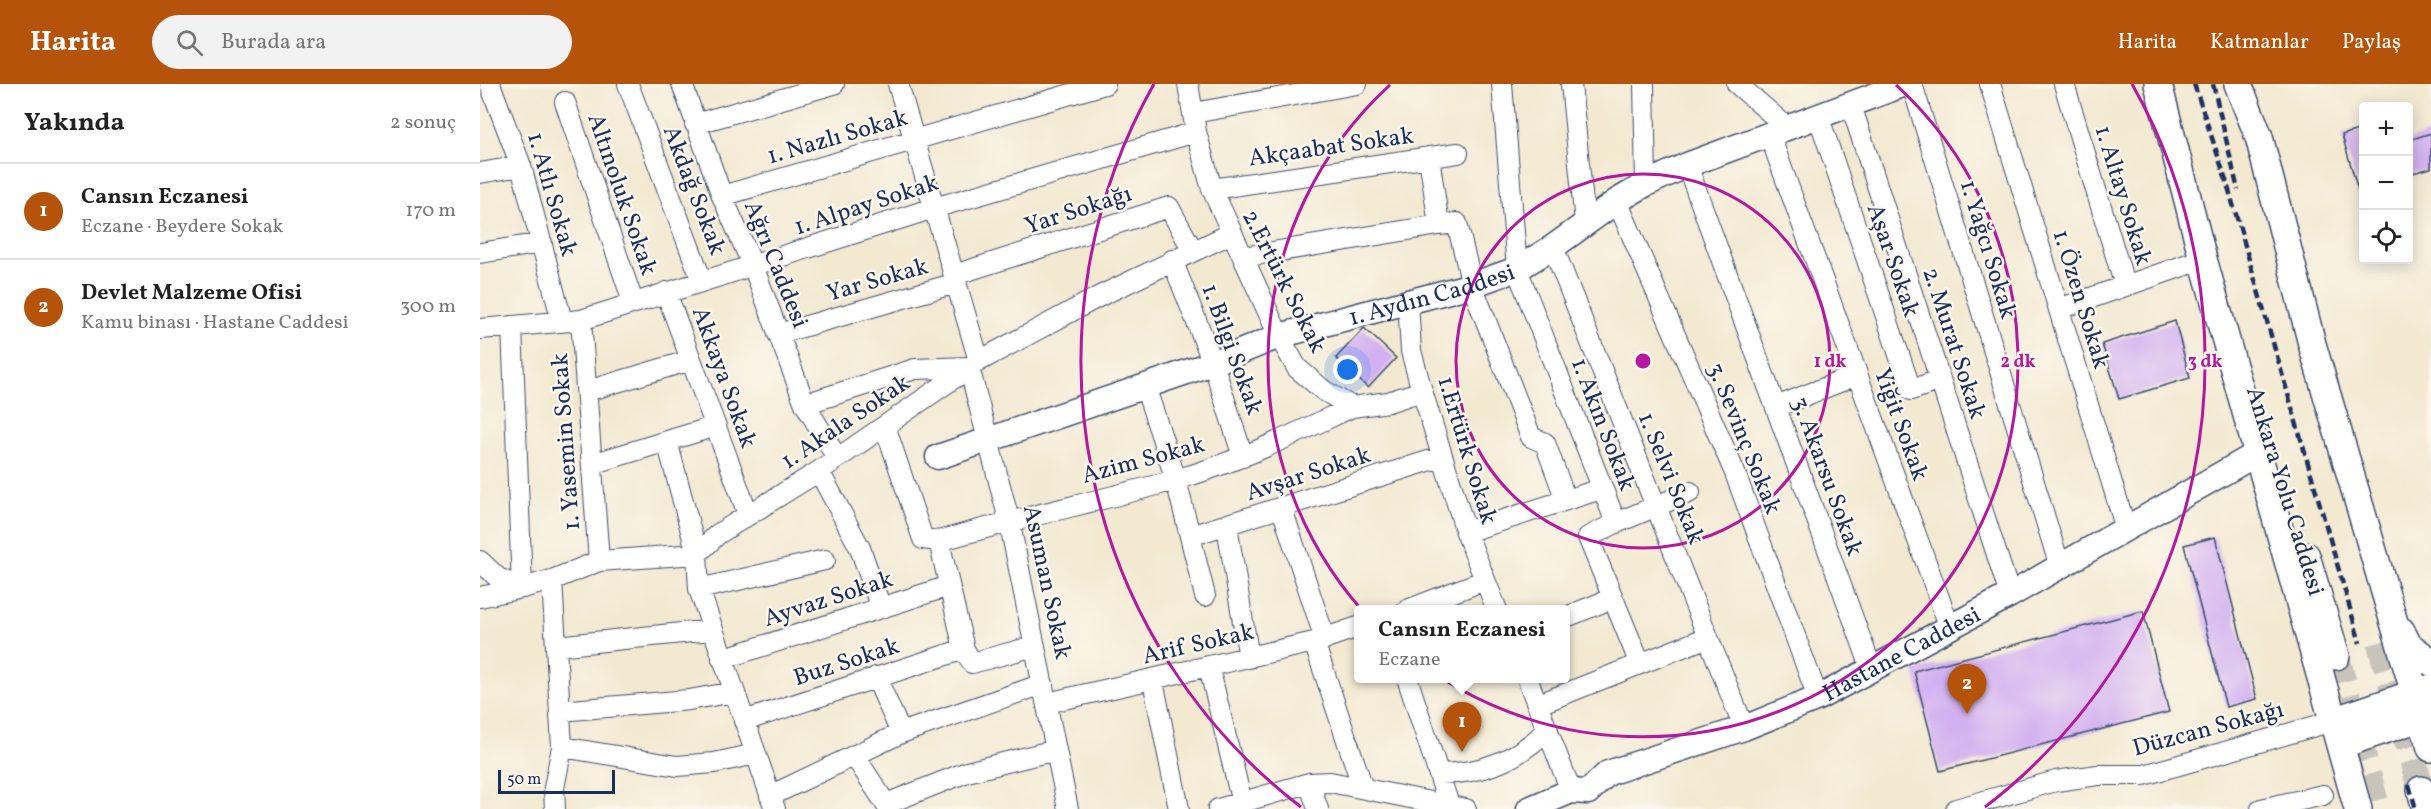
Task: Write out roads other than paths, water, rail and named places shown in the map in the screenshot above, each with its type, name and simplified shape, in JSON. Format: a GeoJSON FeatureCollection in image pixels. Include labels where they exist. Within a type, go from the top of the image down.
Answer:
{"type":"FeatureCollection","features":[{"type":"Feature","properties":{"kind":"highway"},"geometry":{"type":"LineString","coordinates":[[2158,84],[2203,259],[2336,733],[2370,806]]}},
{"type":"Feature","properties":{"kind":"highway","name":"Ankara Yolu Caddesi"},"geometry":{"type":"LineString","coordinates":[[2164,84],[2336,656]]}},
{"type":"Feature","properties":{"kind":"highway","name":"Ankara Yolu Caddesi"},"geometry":{"type":"LineString","coordinates":[[2226,84],[2380,642]]}},
{"type":"Feature","properties":{"kind":"highway"},"geometry":{"type":"LineString","coordinates":[[2238,84],[2259,137],[2312,344],[2370,548],[2425,703],[2431,748]]}},
{"type":"Feature","properties":{"kind":"highway"},"geometry":{"type":"LineString","coordinates":[[2389,604],[2408,645],[2431,662]]}},
{"type":"Feature","properties":{"kind":"highway"},"geometry":{"type":"LineString","coordinates":[[2336,733],[2425,703]]}},
{"type":"Feature","properties":{"kind":"main road","name":"1. Aydın Caddesi"},"geometry":{"type":"LineString","coordinates":[[938,457],[1213,363],[1279,336],[1472,285],[1517,269],[1646,184],[1687,165],[1780,133],[1905,84]]}},
{"type":"Feature","properties":{"kind":"main road","name":"Hastane Caddesi"},"geometry":{"type":"LineString","coordinates":[[1529,809],[1585,797],[1608,773],[1744,728],[1818,698],[2010,596],[2258,453]]}},
{"type":"Feature","properties":{"kind":"street","name":"Akdağ Sokak"},"geometry":{"type":"LineString","coordinates":[[628,84],[702,281]]}},
{"type":"Feature","properties":{"kind":"street","name":"Ağrı Caddesi"},"geometry":{"type":"LineString","coordinates":[[682,84],[722,196],[753,266],[805,404],[837,458]]}},
{"type":"Feature","properties":{"kind":"street"},"geometry":{"type":"LineString","coordinates":[[695,124],[834,84]]}},
{"type":"Feature","properties":{"kind":"street","name":"Asuman Sokak"},"geometry":{"type":"LineString","coordinates":[[898,84],[955,279],[1047,703],[1062,808]]}},
{"type":"Feature","properties":{"kind":"street","name":"1. Nazlı Sokak"},"geometry":{"type":"LineString","coordinates":[[722,196],[1105,84]]}},
{"type":"Feature","properties":{"kind":"street","name":"2.Ertürk Sokak"},"geometry":{"type":"LineString","coordinates":[[1188,84],[1195,123],[1212,189],[1279,336],[1297,368],[1323,390],[1352,407]]}},
{"type":"Feature","properties":{"kind":"street","name":"1. Alpay Sokak"},"geometry":{"type":"LineString","coordinates":[[480,328],[572,320],[753,266],[1195,123],[1357,84]]}},
{"type":"Feature","properties":{"kind":"street","name":"1. Akın Sokak"},"geometry":{"type":"LineString","coordinates":[[1502,84],[1517,269],[1616,523],[1690,492]]}},
{"type":"Feature","properties":{"kind":"street"},"geometry":{"type":"LineString","coordinates":[[1571,84],[1585,223]]}},
{"type":"Feature","properties":{"kind":"street"},"geometry":{"type":"LineString","coordinates":[[1644,84],[1646,184]]}},
{"type":"Feature","properties":{"kind":"street"},"geometry":{"type":"LineString","coordinates":[[1737,84],[1780,133]]}},
{"type":"Feature","properties":{"kind":"street","name":"1. Yağcı Sokak"},"geometry":{"type":"LineString","coordinates":[[1912,84],[2060,567]]}},
{"type":"Feature","properties":{"kind":"street","name":"1. Özen Sokak"},"geometry":{"type":"LineString","coordinates":[[1990,84],[2126,529]]}},
{"type":"Feature","properties":{"kind":"street","name":"1. Altay Sokak"},"geometry":{"type":"LineString","coordinates":[[2064,84],[2125,286]]}},
{"type":"Feature","properties":{"kind":"street","name":"1. Atlı Sokak"},"geometry":{"type":"LineString","coordinates":[[491,88],[521,166],[542,243],[572,320]]}},
{"type":"Feature","properties":{"kind":"street","name":"Altınoluk Sokak"},"geometry":{"type":"LineString","coordinates":[[565,102],[633,302]]}},
{"type":"Feature","properties":{"kind":"street","name":"2. Murat Sokak"},"geometry":{"type":"LineString","coordinates":[[1851,105],[2010,596]]}},
{"type":"Feature","properties":{"kind":"street","name":"Aşar Sokak"},"geometry":{"type":"LineString","coordinates":[[1819,118],[1911,390],[1940,380]]}},
{"type":"Feature","properties":{"kind":"street","name":"Yiğit Sokak"},"geometry":{"type":"LineString","coordinates":[[1780,133],[1857,375],[1950,628]]}},
{"type":"Feature","properties":{"kind":"street","name":"Akçaabat Sokak"},"geometry":{"type":"LineString","coordinates":[[1212,189],[1458,153]]}},
{"type":"Feature","properties":{"kind":"street"},"geometry":{"type":"LineString","coordinates":[[1429,157],[1439,225]]}},
{"type":"Feature","properties":{"kind":"street","name":"3. Akarsu Sokak"},"geometry":{"type":"LineString","coordinates":[[1687,165],[1872,670]]}},
{"type":"Feature","properties":{"kind":"street"},"geometry":{"type":"LineString","coordinates":[[480,173],[521,166]]}},
{"type":"Feature","properties":{"kind":"street","name":"3. Sevinç Sokak"},"geometry":{"type":"LineString","coordinates":[[1617,201],[1735,473],[1818,698]]}},
{"type":"Feature","properties":{"kind":"street","name":"Yar Sokağı"},"geometry":{"type":"LineString","coordinates":[[955,279],[1169,207],[1193,251]]}},
{"type":"Feature","properties":{"kind":"street"},"geometry":{"type":"LineString","coordinates":[[1243,257],[1457,223],[1472,285],[1532,437],[1545,443],[1566,500]]}},
{"type":"Feature","properties":{"kind":"street","name":"1. Akala Sokak"},"geometry":{"type":"LineString","coordinates":[[697,554],[718,534],[819,471],[974,364],[1172,260],[1232,233]]}},
{"type":"Feature","properties":{"kind":"street"},"geometry":{"type":"LineString","coordinates":[[480,253],[542,243]]}},
{"type":"Feature","properties":{"kind":"street","name":"1. Selvi Sokak"},"geometry":{"type":"LineString","coordinates":[[1553,247],[1744,728]]}},
{"type":"Feature","properties":{"kind":"street"},"geometry":{"type":"LineString","coordinates":[[2059,309],[2203,259]]}},
{"type":"Feature","properties":{"kind":"street","name":"1. Bilgi Sokak"},"geometry":{"type":"LineString","coordinates":[[1172,260],[1213,363],[1243,457]]}},
{"type":"Feature","properties":{"kind":"street","name":"Yar Sokak"},"geometry":{"type":"LineString","coordinates":[[778,334],[955,279]]}},
{"type":"Feature","properties":{"kind":"street","name":"Akkaya Sokak"},"geometry":{"type":"LineString","coordinates":[[666,292],[748,514]]}},
{"type":"Feature","properties":{"kind":"street","name":"1.Ertürk Sokak"},"geometry":{"type":"LineString","coordinates":[[1408,301],[1412,351],[1422,391],[1466,532],[1495,605]]}},
{"type":"Feature","properties":{"kind":"street","name":"1. Yasemin Sokak"},"geometry":{"type":"LineString","coordinates":[[572,320],[587,391],[599,561]]}},
{"type":"Feature","properties":{"kind":"street"},"geometry":{"type":"LineString","coordinates":[[512,326],[522,588]]}},
{"type":"Feature","properties":{"kind":"street"},"geometry":{"type":"LineString","coordinates":[[587,391],[691,360]]}},
{"type":"Feature","properties":{"kind":"street"},"geometry":{"type":"LineString","coordinates":[[805,404],[915,369],[974,364]]}},
{"type":"Feature","properties":{"kind":"street"},"geometry":{"type":"LineString","coordinates":[[1776,407],[1857,375]]}},
{"type":"Feature","properties":{"kind":"street"},"geometry":{"type":"LineString","coordinates":[[1145,386],[1176,480],[1205,596]]}},
{"type":"Feature","properties":{"kind":"street"},"geometry":{"type":"LineString","coordinates":[[1352,407],[1388,402],[1422,391]]}},
{"type":"Feature","properties":{"kind":"street","name":"Azim Sokak"},"geometry":{"type":"LineString","coordinates":[[939,541],[1009,520],[1176,480],[1243,457],[1352,407]]}},
{"type":"Feature","properties":{"kind":"street"},"geometry":{"type":"LineString","coordinates":[[592,464],[716,426]]}},
{"type":"Feature","properties":{"kind":"street"},"geometry":{"type":"LineString","coordinates":[[885,426],[923,539],[939,541],[964,649],[972,663],[1035,646]]}},
{"type":"Feature","properties":{"kind":"street"},"geometry":{"type":"LineString","coordinates":[[667,441],[697,554],[699,589],[711,630],[773,802],[854,755],[901,733],[1043,684]]}},
{"type":"Feature","properties":{"kind":"street","name":"Avşar Sokak"},"geometry":{"type":"LineString","coordinates":[[1190,536],[1441,457]]}},
{"type":"Feature","properties":{"kind":"street"},"geometry":{"type":"LineString","coordinates":[[819,471],[860,548],[881,608]]}},
{"type":"Feature","properties":{"kind":"street"},"geometry":{"type":"LineString","coordinates":[[1466,532],[1601,489]]}},
{"type":"Feature","properties":{"kind":"street"},"geometry":{"type":"LineString","coordinates":[[1282,508],[1363,788]]}},
{"type":"Feature","properties":{"kind":"street"},"geometry":{"type":"LineString","coordinates":[[1616,523],[1588,537],[1640,664]]}},
{"type":"Feature","properties":{"kind":"street"},"geometry":{"type":"LineString","coordinates":[[1227,526],[1249,658]]}},
{"type":"Feature","properties":{"kind":"street"},"geometry":{"type":"LineString","coordinates":[[480,597],[552,580],[599,561],[697,554]]}},
{"type":"Feature","properties":{"kind":"street"},"geometry":{"type":"LineString","coordinates":[[699,589],[825,560]]}},
{"type":"Feature","properties":{"kind":"street"},"geometry":{"type":"LineString","coordinates":[[480,561],[498,578],[522,588]]}},
{"type":"Feature","properties":{"kind":"street"},"geometry":{"type":"LineString","coordinates":[[552,580],[562,747],[554,788],[555,809]]}},
{"type":"Feature","properties":{"kind":"street"},"geometry":{"type":"LineString","coordinates":[[1418,605],[1485,580]]}},
{"type":"Feature","properties":{"kind":"street","name":"Ayvaz Sokak"},"geometry":{"type":"LineString","coordinates":[[722,659],[949,586]]}},
{"type":"Feature","properties":{"kind":"street"},"geometry":{"type":"LineString","coordinates":[[1570,614],[1612,598]]}},
{"type":"Feature","properties":{"kind":"street","name":"Arif Sokak"},"geometry":{"type":"LineString","coordinates":[[1047,703],[1249,658],[1354,629]]}},
{"type":"Feature","properties":{"kind":"street"},"geometry":{"type":"LineString","coordinates":[[556,645],[711,630]]}},
{"type":"Feature","properties":{"kind":"street"},"geometry":{"type":"LineString","coordinates":[[1539,704],[1708,637]]}},
{"type":"Feature","properties":{"kind":"street","name":"Buz Sokak"},"geometry":{"type":"LineString","coordinates":[[744,721],[964,649]]}},
{"type":"Feature","properties":{"kind":"street"},"geometry":{"type":"LineString","coordinates":[[1209,667],[1242,803]]}},
{"type":"Feature","properties":{"kind":"street"},"geometry":{"type":"LineString","coordinates":[[876,677],[901,733]]}},
{"type":"Feature","properties":{"kind":"street"},"geometry":{"type":"LineString","coordinates":[[1153,681],[1179,809]]}},
{"type":"Feature","properties":{"kind":"street"},"geometry":{"type":"LineString","coordinates":[[1409,683],[1440,774],[1457,807]]}},
{"type":"Feature","properties":{"kind":"street"},"geometry":{"type":"LineString","coordinates":[[1529,683],[1548,729],[1585,797]]}},
{"type":"Feature","properties":{"kind":"street"},"geometry":{"type":"LineString","coordinates":[[560,711],[689,700],[734,692]]}},
{"type":"Feature","properties":{"kind":"street"},"geometry":{"type":"LineString","coordinates":[[1440,774],[1475,771],[1496,765],[1533,744],[1548,729]]}},
{"type":"Feature","properties":{"kind":"street","name":"Düzcan Sokağı"},"geometry":{"type":"LineString","coordinates":[[1956,809],[2056,781],[2098,775],[2144,775],[2336,733]]}},
{"type":"Feature","properties":{"kind":"street"},"geometry":{"type":"LineString","coordinates":[[562,747],[677,766],[714,763],[756,754]]}},
{"type":"Feature","properties":{"kind":"street"},"geometry":{"type":"LineString","coordinates":[[854,755],[887,807],[967,772],[1055,750]]}},
{"type":"Feature","properties":{"kind":"street"},"geometry":{"type":"LineString","coordinates":[[1218,809],[1309,783],[1330,782],[1457,807]]}},
{"type":"Feature","properties":{"kind":"street"},"geometry":{"type":"LineString","coordinates":[[1309,783],[1318,809]]}},
{"type":"Feature","properties":{"kind":"street"},"geometry":{"type":"LineString","coordinates":[[2261,809],[2323,795]]}},
{"type":"Feature","properties":{"kind":"tunnel"},"geometry":{"type":"LineString","coordinates":[[2380,642],[2421,790]]}},
{"type":"Feature","properties":{"kind":"tunnel"},"geometry":{"type":"LineString","coordinates":[[2336,656],[2375,801]]}},
{"type":"Feature","properties":{"kind":"railway"},"geometry":{"type":"LineString","coordinates":[[2194,84],[2226,180],[2360,643]]}},
{"type":"Feature","properties":{"kind":"railway"},"geometry":{"type":"LineString","coordinates":[[2213,84],[2238,190]]}},
{"type":"Feature","properties":{"kind":"railway"},"geometry":{"type":"LineString","coordinates":[[2409,785],[2416,809]]}},
{"type":"Feature","properties":{"kind":"place","name":"Devlet Malzeme Ofisi"},"geometry":{"type":"Point","coordinates":[1967,714]}},
{"type":"Feature","properties":{"kind":"place","name":"Cansın Eczanesi"},"geometry":{"type":"Point","coordinates":[1462,752]}}]}
